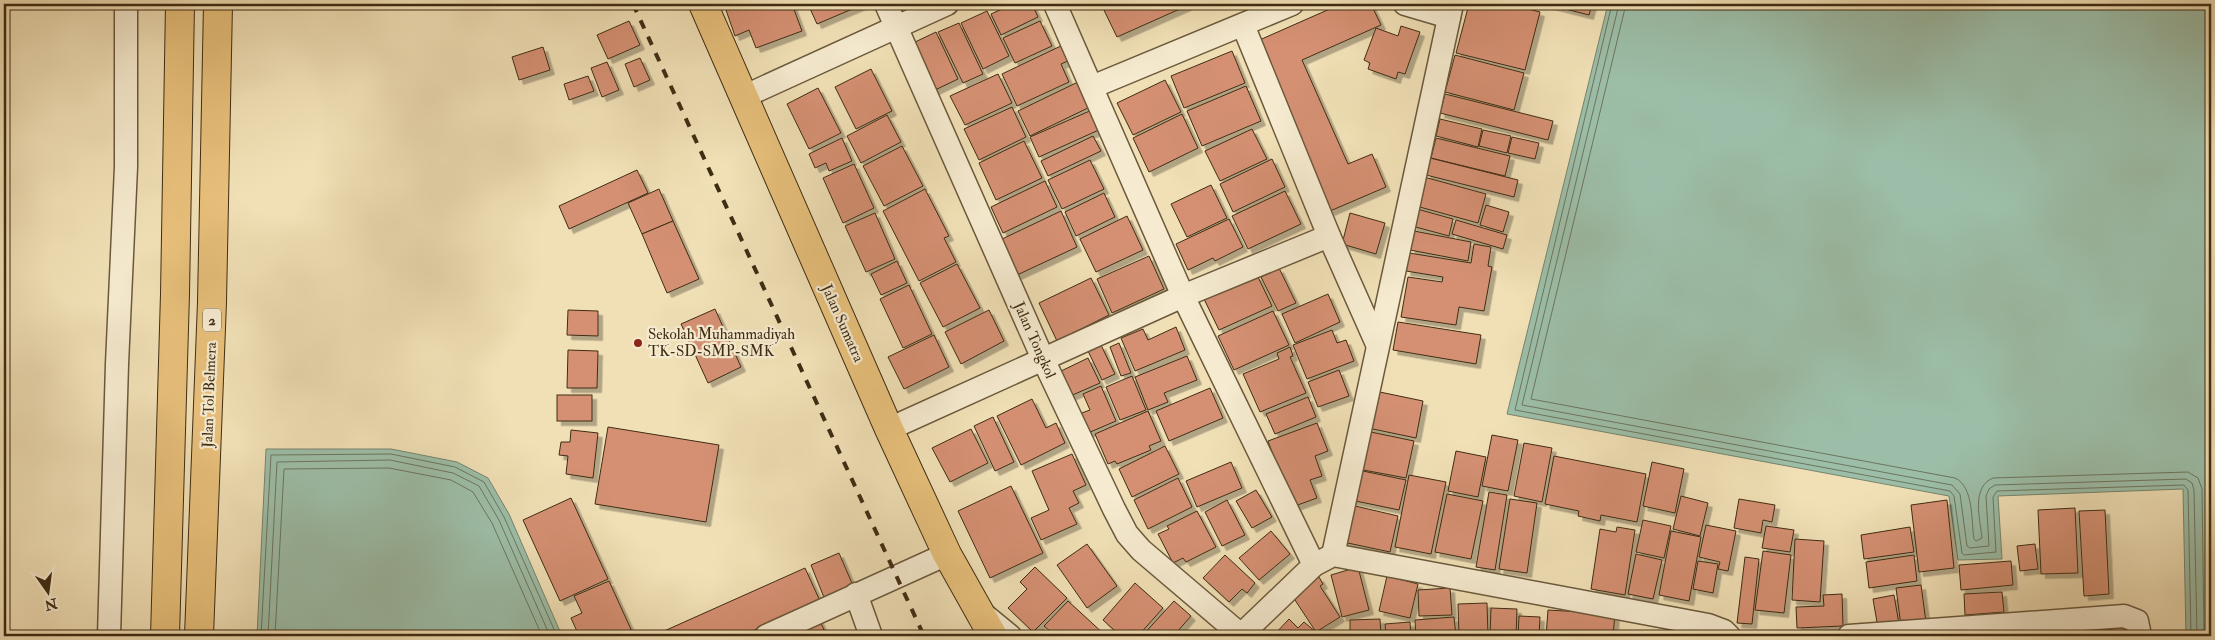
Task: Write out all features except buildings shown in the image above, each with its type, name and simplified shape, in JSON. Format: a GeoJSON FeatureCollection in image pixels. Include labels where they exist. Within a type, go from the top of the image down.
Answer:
{"type":"FeatureCollection","features":[{"type":"Feature","properties":{"kind":"highway"},"geometry":{"type":"LineString","coordinates":[[165,636],[175,294],[180,4]]}},
{"type":"Feature","properties":{"kind":"highway","name":"Jalan Tol Belmera"},"geometry":{"type":"LineString","coordinates":[[200,636],[212,302],[218,4]]}},
{"type":"Feature","properties":{"kind":"highway","name":"Jalan Sumatra"},"geometry":{"type":"LineString","coordinates":[[703,4],[947,554],[993,636]]}},
{"type":"Feature","properties":{"kind":"street"},"geometry":{"type":"LineString","coordinates":[[109,636],[117,364],[126,167],[126,4]]}},
{"type":"Feature","properties":{"kind":"street","name":"Jalan Tongkol"},"geometry":{"type":"LineString","coordinates":[[886,4],[1043,359],[1127,534],[1141,550],[1241,636]]}},
{"type":"Feature","properties":{"kind":"street"},"geometry":{"type":"LineString","coordinates":[[743,97],[947,4]]}},
{"type":"Feature","properties":{"kind":"street"},"geometry":{"type":"LineString","coordinates":[[1055,4],[1183,296],[1324,560]]}},
{"type":"Feature","properties":{"kind":"street"},"geometry":{"type":"LineString","coordinates":[[1092,87],[1292,4]]}},
{"type":"Feature","properties":{"kind":"street"},"geometry":{"type":"LineString","coordinates":[[1241,636],[1324,560],[1377,344],[1450,10],[1405,4]]}},
{"type":"Feature","properties":{"kind":"street"},"geometry":{"type":"LineString","coordinates":[[1243,24],[1328,236],[1377,344]]}},
{"type":"Feature","properties":{"kind":"street"},"geometry":{"type":"LineString","coordinates":[[890,429],[1183,296],[1328,236]]}},
{"type":"Feature","properties":{"kind":"street"},"geometry":{"type":"LineString","coordinates":[[766,636],[947,554]]}},
{"type":"Feature","properties":{"kind":"street"},"geometry":{"type":"LineString","coordinates":[[1324,560],[1708,625],[1724,631],[1729,636]]}},
{"type":"Feature","properties":{"kind":"street"},"geometry":{"type":"LineString","coordinates":[[856,594],[871,636]]}},
{"type":"Feature","properties":{"kind":"street"},"geometry":{"type":"LineString","coordinates":[[978,610],[1010,636]]}},
{"type":"Feature","properties":{"kind":"street"},"geometry":{"type":"LineString","coordinates":[[1849,636],[2124,616],[2137,621],[2140,636]]}},
{"type":"Feature","properties":{"kind":"water"},"geometry":{"type":"Polygon","coordinates":[[[1608,4],[2211,4],[2211,636],[2186,636],[2183,489],[1998,496],[2002,559],[1958,560],[1949,496],[1507,414],[1608,4]]]}},
{"type":"Feature","properties":{"kind":"water"},"geometry":{"type":"Polygon","coordinates":[[[266,449],[391,449],[457,462],[488,478],[509,514],[562,636],[257,636],[266,449]]]}},
{"type":"Feature","properties":{"kind":"railway"},"geometry":{"type":"LineString","coordinates":[[633,4],[924,636]]}},
{"type":"Feature","properties":{"kind":"place","name":"Sekolah Muhammadiyah TK-SD-SMP-SMK"},"geometry":{"type":"Point","coordinates":[638,343]}}]}
